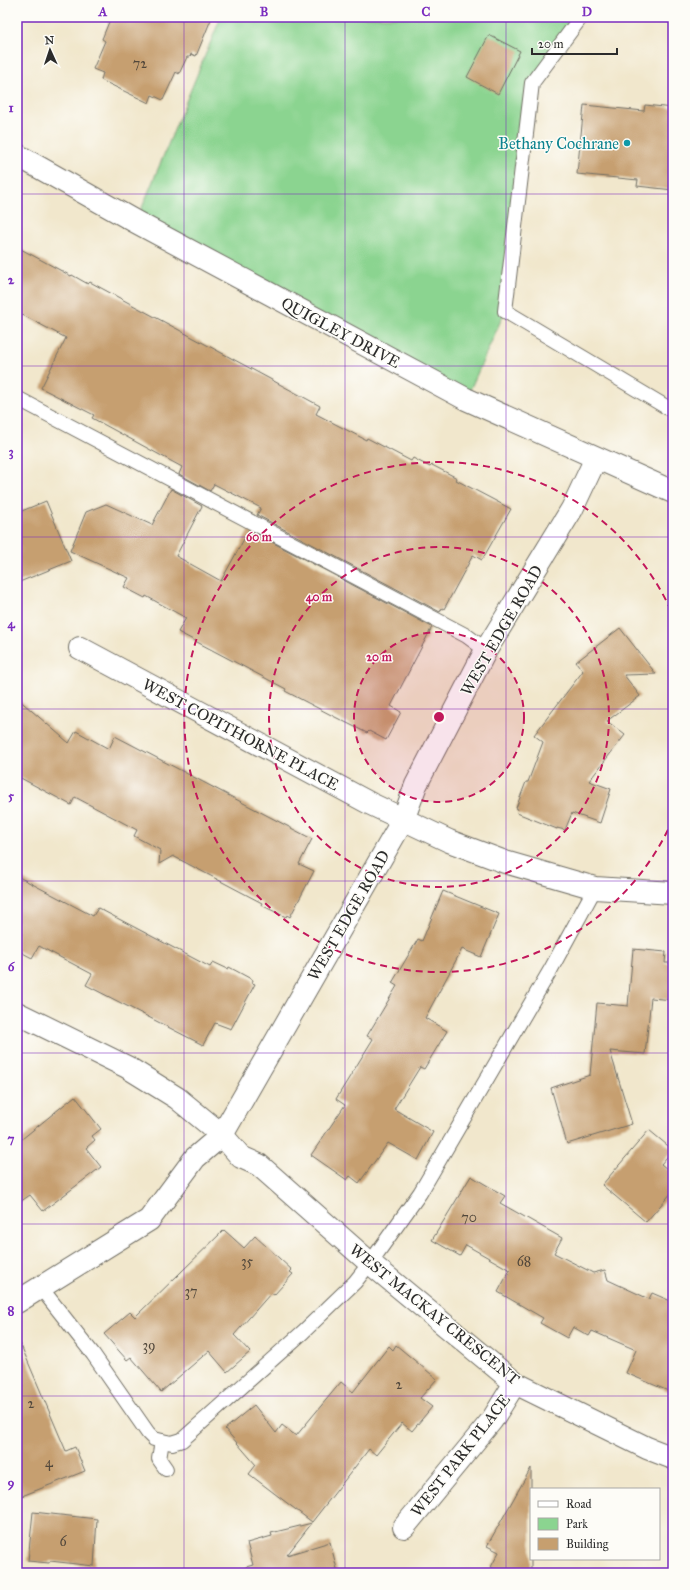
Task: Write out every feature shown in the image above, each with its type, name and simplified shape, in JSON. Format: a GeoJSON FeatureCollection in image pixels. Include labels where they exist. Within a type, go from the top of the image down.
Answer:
{"type":"FeatureCollection","features":[{"type":"Feature","properties":{"kind":"street","name":"QUIGLEY DRIVE"},"geometry":{"type":"LineString","coordinates":[[17,155],[136,222],[466,399],[673,492]]}},
{"type":"Feature","properties":{"kind":"street","name":"WEST EDGE ROAD"},"geometry":{"type":"LineString","coordinates":[[17,1302],[149,1220],[195,1158],[222,1135],[403,820],[416,785],[486,650],[572,509],[596,458]]}},
{"type":"Feature","properties":{"kind":"street","name":"WEST COPITHORNE PLACE"},"geometry":{"type":"LineString","coordinates":[[80,648],[403,820]]}},
{"type":"Feature","properties":{"kind":"street"},"geometry":{"type":"LineString","coordinates":[[403,820],[449,841],[505,862],[595,888],[673,893]]}},
{"type":"Feature","properties":{"kind":"street","name":"WEST MACKAY CRESCENT"},"geometry":{"type":"LineString","coordinates":[[17,1013],[127,1067],[190,1107],[222,1135],[241,1157],[259,1166],[370,1263],[515,1383],[647,1448],[673,1458]]}},
{"type":"Feature","properties":{"kind":"street","name":"WEST PARK PLACE"},"geometry":{"type":"LineString","coordinates":[[404,1527],[492,1420],[515,1383]]}},
{"type":"Feature","properties":{"kind":"lane"},"geometry":{"type":"LineString","coordinates":[[581,17],[532,83],[505,311],[673,411]]}},
{"type":"Feature","properties":{"kind":"lane"},"geometry":{"type":"LineString","coordinates":[[17,398],[467,636],[486,650]]}},
{"type":"Feature","properties":{"kind":"lane"},"geometry":{"type":"LineString","coordinates":[[41,1288],[93,1354],[154,1440],[172,1443],[182,1440],[303,1332],[355,1282],[370,1263],[420,1193],[552,969],[595,888]]}},
{"type":"Feature","properties":{"kind":"lane"},"geometry":{"type":"LineString","coordinates":[[162,1441],[159,1459],[166,1469]]}},
{"type":"Feature","properties":{"kind":"green space"},"geometry":{"type":"Polygon","coordinates":[[[221,17],[581,17],[532,83],[505,311],[466,399],[136,222],[221,17]]]}},
{"type":"Feature","properties":{"kind":"building"},"geometry":{"type":"Polygon","coordinates":[[[111,17],[212,17],[196,56],[191,54],[190,57],[187,57],[179,74],[176,72],[163,100],[152,95],[149,103],[101,80],[103,73],[93,69],[105,41],[102,39],[111,17]]]}},
{"type":"Feature","properties":{"kind":"building"},"geometry":{"type":"Polygon","coordinates":[[[489,35],[520,51],[498,94],[467,77],[489,35]]]}},
{"type":"Feature","properties":{"kind":"building","name":"Bethany Cochrane"},"geometry":{"type":"Polygon","coordinates":[[[584,105],[644,111],[645,105],[673,108],[673,190],[637,186],[638,180],[577,174],[584,105]]]}},
{"type":"Feature","properties":{"kind":"building"},"geometry":{"type":"Polygon","coordinates":[[[17,247],[71,276],[72,275],[88,284],[90,282],[320,406],[316,414],[411,461],[413,458],[430,467],[432,465],[457,478],[456,480],[511,509],[482,560],[473,555],[444,609],[442,608],[440,612],[257,515],[261,508],[214,484],[210,491],[179,474],[182,467],[92,418],[94,415],[41,388],[66,338],[17,312],[17,247]]]}},
{"type":"Feature","properties":{"kind":"building"},"geometry":{"type":"Polygon","coordinates":[[[171,489],[202,506],[176,556],[221,581],[249,530],[432,627],[391,706],[401,712],[386,740],[369,731],[367,733],[335,717],[285,691],[286,689],[178,632],[186,618],[146,596],[145,598],[124,587],[129,578],[70,551],[86,512],[106,504],[152,525],[171,489]]]}},
{"type":"Feature","properties":{"kind":"building"},"geometry":{"type":"Polygon","coordinates":[[[46,501],[71,561],[17,583],[17,513],[46,501]]]}},
{"type":"Feature","properties":{"kind":"building"},"geometry":{"type":"Polygon","coordinates":[[[620,628],[656,674],[624,675],[640,696],[607,721],[625,735],[589,781],[611,789],[600,823],[572,813],[565,830],[557,829],[517,813],[518,809],[516,808],[526,782],[528,782],[543,742],[534,735],[583,671],[576,662],[620,628]]]}},
{"type":"Feature","properties":{"kind":"building"},"geometry":{"type":"Polygon","coordinates":[[[17,698],[69,743],[76,731],[109,749],[115,736],[312,839],[299,864],[314,871],[290,917],[287,915],[286,917],[261,905],[262,903],[173,856],[159,864],[160,850],[134,836],[137,830],[75,797],[71,805],[17,776],[17,698]]]}},
{"type":"Feature","properties":{"kind":"building"},"geometry":{"type":"Polygon","coordinates":[[[17,876],[93,916],[98,908],[210,967],[213,962],[228,969],[229,967],[253,980],[252,983],[255,984],[231,1029],[215,1023],[203,1045],[86,985],[92,974],[39,946],[32,958],[17,950],[17,876]]]}},
{"type":"Feature","properties":{"kind":"building"},"geometry":{"type":"Polygon","coordinates":[[[443,891],[499,914],[481,957],[462,949],[425,1018],[447,1031],[424,1069],[420,1067],[394,1109],[433,1132],[418,1160],[388,1143],[359,1183],[350,1176],[347,1180],[311,1155],[345,1105],[336,1099],[373,1039],[367,1036],[397,986],[392,983],[418,939],[422,941],[443,891]]]}},
{"type":"Feature","properties":{"kind":"building"},"geometry":{"type":"Polygon","coordinates":[[[633,949],[666,952],[665,963],[673,963],[673,1000],[651,998],[645,1054],[610,1051],[632,1124],[567,1144],[551,1088],[590,1075],[597,1003],[628,1006],[633,949]]]}},
{"type":"Feature","properties":{"kind":"building"},"geometry":{"type":"Polygon","coordinates":[[[75,1096],[101,1129],[92,1136],[95,1140],[86,1148],[101,1167],[43,1211],[30,1195],[17,1204],[17,1143],[75,1096]]]}},
{"type":"Feature","properties":{"kind":"building"},"geometry":{"type":"Polygon","coordinates":[[[649,1130],[673,1150],[661,1164],[673,1174],[673,1191],[646,1222],[602,1185],[649,1130]]]}},
{"type":"Feature","properties":{"kind":"building"},"geometry":{"type":"Polygon","coordinates":[[[471,1176],[505,1196],[500,1203],[562,1238],[554,1253],[593,1273],[605,1270],[608,1280],[649,1299],[652,1293],[673,1302],[673,1393],[626,1373],[636,1350],[592,1331],[589,1336],[573,1327],[567,1338],[540,1323],[543,1318],[498,1292],[510,1270],[466,1245],[460,1256],[432,1240],[471,1176]]]}},
{"type":"Feature","properties":{"kind":"building"},"geometry":{"type":"Polygon","coordinates":[[[224,1230],[244,1248],[255,1236],[292,1270],[290,1272],[293,1274],[274,1295],[271,1293],[234,1335],[250,1352],[227,1372],[209,1351],[161,1392],[131,1357],[127,1360],[104,1334],[130,1312],[135,1317],[224,1230]]]}},
{"type":"Feature","properties":{"kind":"building"},"geometry":{"type":"Polygon","coordinates":[[[17,1336],[66,1451],[75,1447],[85,1471],[22,1496],[17,1484],[17,1336]]]}},
{"type":"Feature","properties":{"kind":"building"},"geometry":{"type":"Polygon","coordinates":[[[396,1345],[437,1379],[420,1398],[432,1407],[412,1431],[402,1423],[376,1455],[369,1449],[312,1522],[249,1474],[256,1465],[225,1429],[254,1405],[276,1433],[282,1425],[296,1436],[341,1382],[353,1392],[389,1346],[393,1350],[396,1345]]]}},
{"type":"Feature","properties":{"kind":"building"},"geometry":{"type":"Polygon","coordinates":[[[531,1468],[531,1573],[503,1573],[491,1567],[499,1552],[487,1546],[531,1468]]]}},
{"type":"Feature","properties":{"kind":"building"},"geometry":{"type":"Polygon","coordinates":[[[33,1512],[97,1519],[94,1566],[50,1561],[49,1563],[28,1561],[33,1512]]]}},
{"type":"Feature","properties":{"kind":"building"},"geometry":{"type":"Polygon","coordinates":[[[312,1523],[287,1555],[330,1542],[338,1573],[247,1573],[246,1567],[253,1565],[247,1543],[272,1536],[271,1533],[312,1523]]]}},
{"type":"Feature","properties":{"kind":"place","name":"Bethany Cochrane"},"geometry":{"type":"Point","coordinates":[627,143]}}]}
